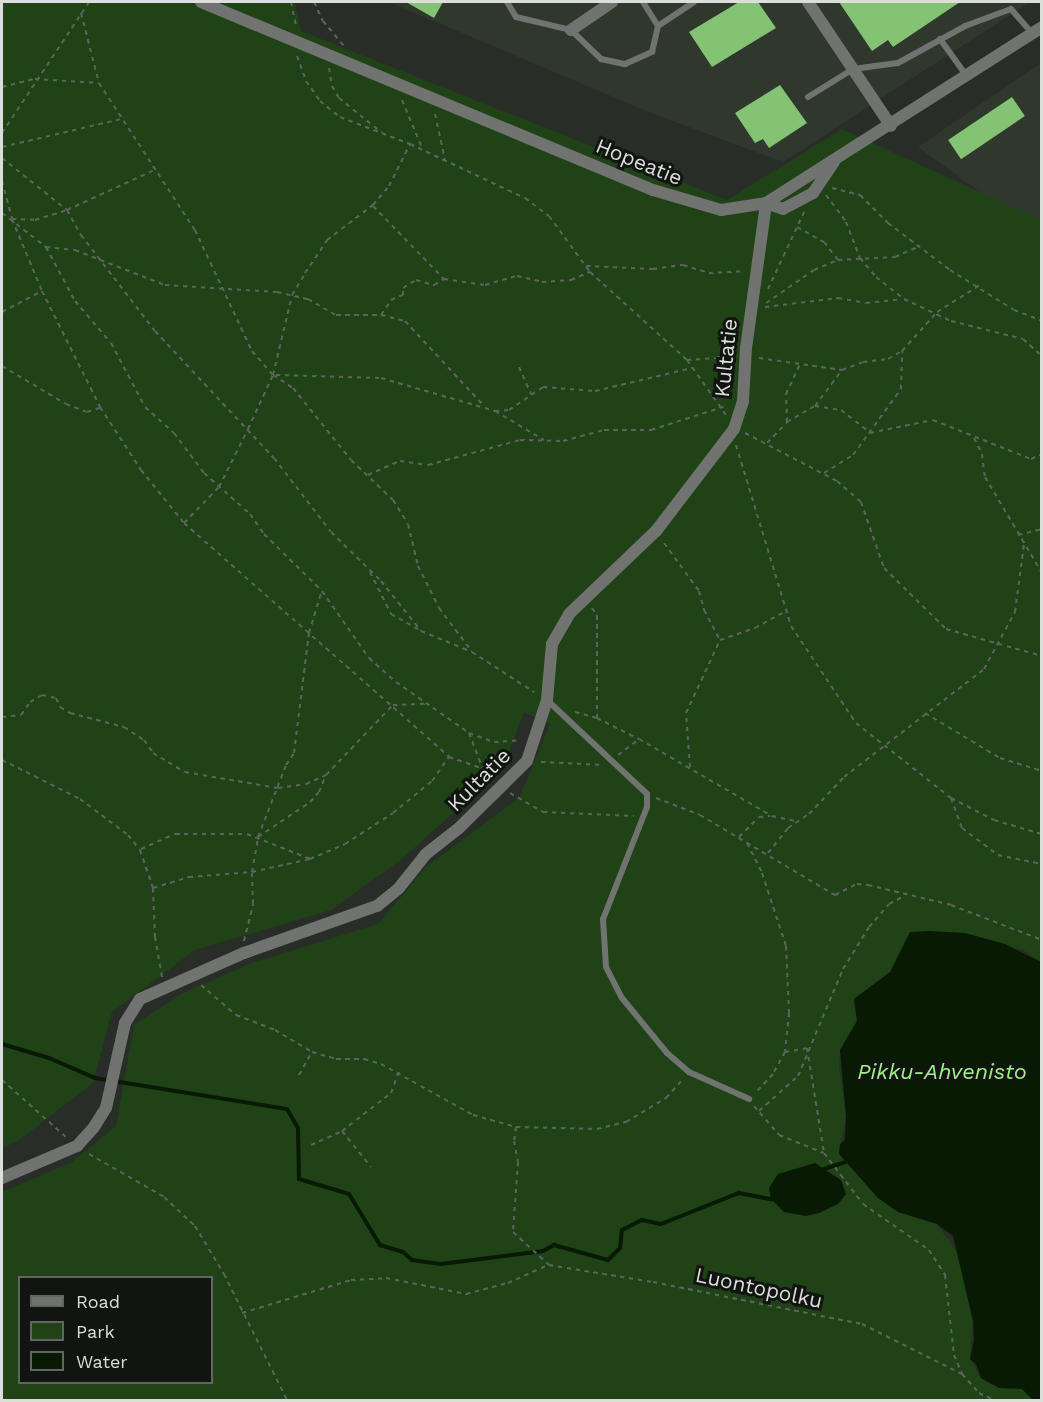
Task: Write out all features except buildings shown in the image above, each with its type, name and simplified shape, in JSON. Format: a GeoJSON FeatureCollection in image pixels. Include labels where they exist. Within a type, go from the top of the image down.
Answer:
{"type":"FeatureCollection","features":[{"type":"Feature","properties":{"kind":"street","name":"Hopeatie"},"geometry":{"type":"LineString","coordinates":[[201,2],[432,99],[690,203],[721,210],[766,203],[891,126],[1037,30]]}},
{"type":"Feature","properties":{"kind":"street"},"geometry":{"type":"LineString","coordinates":[[571,30],[612,2]]}},
{"type":"Feature","properties":{"kind":"street"},"geometry":{"type":"LineString","coordinates":[[808,2],[891,126]]}},
{"type":"Feature","properties":{"kind":"street"},"geometry":{"type":"LineString","coordinates":[[766,203],[783,209],[817,190],[834,162]]}},
{"type":"Feature","properties":{"kind":"street","name":"Kultatie"},"geometry":{"type":"LineString","coordinates":[[2,1178],[77,1146],[106,1108],[125,1023],[140,999],[164,986],[244,952],[378,906],[399,888],[426,854],[502,788],[527,761],[546,700],[552,644],[569,614],[656,531],[734,429],[744,401],[746,352],[766,203]]}},
{"type":"Feature","properties":{"kind":"lane"},"geometry":{"type":"LineString","coordinates":[[507,2],[516,17],[571,30],[601,58],[625,64],[652,52],[658,26],[694,2]]}},
{"type":"Feature","properties":{"kind":"lane"},"geometry":{"type":"LineString","coordinates":[[643,2],[658,26]]}},
{"type":"Feature","properties":{"kind":"lane"},"geometry":{"type":"LineString","coordinates":[[808,97],[853,69],[898,63],[940,39],[1011,9],[1037,30]]}},
{"type":"Feature","properties":{"kind":"lane"},"geometry":{"type":"LineString","coordinates":[[940,39],[967,76]]}},
{"type":"Feature","properties":{"kind":"lane"},"geometry":{"type":"LineString","coordinates":[[546,700],[558,707],[648,794],[643,817],[603,919],[606,967],[639,1019],[689,1072],[749,1099]]}},
{"type":"Feature","properties":{"kind":"path"},"geometry":{"type":"LineString","coordinates":[[2,133],[35,79],[89,2]]}},
{"type":"Feature","properties":{"kind":"path"},"geometry":{"type":"LineString","coordinates":[[291,2],[296,25]]}},
{"type":"Feature","properties":{"kind":"path"},"geometry":{"type":"LineString","coordinates":[[314,2],[339,42],[352,53]]}},
{"type":"Feature","properties":{"kind":"path"},"geometry":{"type":"LineString","coordinates":[[81,13],[99,83],[153,171],[195,230],[252,351],[273,375],[293,388],[367,476],[393,500],[408,524],[418,566],[439,608],[472,651]]}},
{"type":"Feature","properties":{"kind":"path"},"geometry":{"type":"LineString","coordinates":[[296,52],[306,81],[320,101],[340,117],[410,144],[525,198],[549,216],[590,272],[687,360],[723,407],[734,429],[785,611],[806,653],[835,695],[881,746],[951,798],[994,820],[1041,834]]}},
{"type":"Feature","properties":{"kind":"path"},"geometry":{"type":"LineString","coordinates":[[337,71],[329,68],[332,86],[339,98],[384,135]]}},
{"type":"Feature","properties":{"kind":"path"},"geometry":{"type":"LineString","coordinates":[[2,87],[35,79],[99,83]]}},
{"type":"Feature","properties":{"kind":"path"},"geometry":{"type":"LineString","coordinates":[[393,81],[424,151]]}},
{"type":"Feature","properties":{"kind":"path"},"geometry":{"type":"LineString","coordinates":[[432,99],[444,160]]}},
{"type":"Feature","properties":{"kind":"path"},"geometry":{"type":"LineString","coordinates":[[2,147],[122,119]]}},
{"type":"Feature","properties":{"kind":"path"},"geometry":{"type":"LineString","coordinates":[[184,523],[219,487],[248,429],[273,375],[292,296],[327,240],[373,205],[389,186],[410,144]]}},
{"type":"Feature","properties":{"kind":"path"},"geometry":{"type":"LineString","coordinates":[[2,158],[66,210],[100,261],[155,332],[248,429],[331,532],[369,569],[421,631]]}},
{"type":"Feature","properties":{"kind":"path"},"geometry":{"type":"LineString","coordinates":[[12,219],[35,220],[66,210],[153,171]]}},
{"type":"Feature","properties":{"kind":"path"},"geometry":{"type":"LineString","coordinates":[[2,181],[12,219],[42,291],[100,407],[141,470],[184,523],[393,705],[449,757],[483,769],[505,765]]}},
{"type":"Feature","properties":{"kind":"path"},"geometry":{"type":"LineString","coordinates":[[759,307],[817,190]]}},
{"type":"Feature","properties":{"kind":"path"},"geometry":{"type":"LineString","coordinates":[[817,190],[860,195],[918,246],[980,285],[1014,310],[1041,321]]}},
{"type":"Feature","properties":{"kind":"path"},"geometry":{"type":"LineString","coordinates":[[817,190],[846,222],[860,258],[876,277],[904,299],[937,312],[951,321],[1023,339],[1041,356]]}},
{"type":"Feature","properties":{"kind":"path"},"geometry":{"type":"LineString","coordinates":[[373,205],[444,279],[484,285],[491,280],[517,276],[542,282],[571,280],[590,272]]}},
{"type":"Feature","properties":{"kind":"path"},"geometry":{"type":"LineString","coordinates":[[2,213],[46,247],[75,301],[111,343],[145,407],[174,433],[219,487],[250,514],[264,534],[322,591],[369,658],[469,733],[494,742],[534,742]]}},
{"type":"Feature","properties":{"kind":"path"},"geometry":{"type":"LineString","coordinates":[[797,227],[824,242],[838,260]]}},
{"type":"Feature","properties":{"kind":"path"},"geometry":{"type":"LineString","coordinates":[[759,307],[814,270],[838,260],[895,257],[918,246]]}},
{"type":"Feature","properties":{"kind":"path"},"geometry":{"type":"LineString","coordinates":[[46,247],[75,250],[165,285],[292,296],[308,299],[336,315],[381,315],[405,321],[482,404]]}},
{"type":"Feature","properties":{"kind":"path"},"geometry":{"type":"LineString","coordinates":[[586,266],[652,269],[683,265],[709,273],[756,271]]}},
{"type":"Feature","properties":{"kind":"path"},"geometry":{"type":"LineString","coordinates":[[381,315],[391,300],[403,295],[403,288],[416,280],[434,285],[444,279]]}},
{"type":"Feature","properties":{"kind":"path"},"geometry":{"type":"LineString","coordinates":[[687,360],[716,358],[746,352],[842,370],[863,362],[888,359],[902,351],[937,312],[980,285]]}},
{"type":"Feature","properties":{"kind":"path"},"geometry":{"type":"LineString","coordinates":[[2,312],[42,291]]}},
{"type":"Feature","properties":{"kind":"path"},"geometry":{"type":"LineString","coordinates":[[759,307],[838,298],[866,303],[904,299]]}},
{"type":"Feature","properties":{"kind":"path"},"geometry":{"type":"LineString","coordinates":[[823,474],[853,455],[900,389],[902,351]]}},
{"type":"Feature","properties":{"kind":"path"},"geometry":{"type":"LineString","coordinates":[[787,422],[786,394],[801,362]]}},
{"type":"Feature","properties":{"kind":"path"},"geometry":{"type":"LineString","coordinates":[[2,366],[66,404],[87,412],[100,407]]}},
{"type":"Feature","properties":{"kind":"path"},"geometry":{"type":"LineString","coordinates":[[519,367],[531,394]]}},
{"type":"Feature","properties":{"kind":"path"},"geometry":{"type":"LineString","coordinates":[[495,411],[509,410],[531,394],[556,386],[595,391],[694,368]]}},
{"type":"Feature","properties":{"kind":"path"},"geometry":{"type":"LineString","coordinates":[[767,443],[787,422],[815,406],[842,370]]}},
{"type":"Feature","properties":{"kind":"path"},"geometry":{"type":"LineString","coordinates":[[273,375],[381,378],[482,404],[522,430],[545,441]]}},
{"type":"Feature","properties":{"kind":"path"},"geometry":{"type":"LineString","coordinates":[[815,406],[841,410],[870,433]]}},
{"type":"Feature","properties":{"kind":"path"},"geometry":{"type":"LineString","coordinates":[[367,476],[400,461],[428,465],[520,440],[563,441],[604,430],[651,430],[723,407]]}},
{"type":"Feature","properties":{"kind":"path"},"geometry":{"type":"LineString","coordinates":[[870,433],[933,420],[1031,459],[1041,454]]}},
{"type":"Feature","properties":{"kind":"path"},"geometry":{"type":"LineString","coordinates":[[734,429],[767,443],[823,474],[861,502],[884,568],[946,629],[999,646],[1041,656]]}},
{"type":"Feature","properties":{"kind":"path"},"geometry":{"type":"LineString","coordinates":[[973,436],[982,454],[985,477],[1041,573]]}},
{"type":"Feature","properties":{"kind":"path"},"geometry":{"type":"LineString","coordinates":[[1018,535],[1041,529]]}},
{"type":"Feature","properties":{"kind":"path"},"geometry":{"type":"LineString","coordinates":[[656,531],[699,591],[704,610],[720,640]]}},
{"type":"Feature","properties":{"kind":"path"},"geometry":{"type":"LineString","coordinates":[[768,853],[796,821],[809,814],[881,746],[984,669],[999,646],[1015,612],[1024,544]]}},
{"type":"Feature","properties":{"kind":"path"},"geometry":{"type":"LineString","coordinates":[[369,569],[391,614],[421,631],[472,651],[546,700]]}},
{"type":"Feature","properties":{"kind":"path"},"geometry":{"type":"LineString","coordinates":[[244,952],[245,928],[253,904],[252,872],[258,837],[286,765],[294,753],[309,633],[322,591]]}},
{"type":"Feature","properties":{"kind":"path"},"geometry":{"type":"LineString","coordinates":[[584,599],[597,615],[597,718]]}},
{"type":"Feature","properties":{"kind":"path"},"geometry":{"type":"LineString","coordinates":[[690,767],[686,713],[720,640],[755,628],[785,611]]}},
{"type":"Feature","properties":{"kind":"path"},"geometry":{"type":"LineString","coordinates":[[2,717],[21,715],[30,702],[42,695],[56,698],[60,707],[70,713],[124,727],[144,740],[153,753],[185,772],[278,788],[306,784],[326,775]]}},
{"type":"Feature","properties":{"kind":"path"},"geometry":{"type":"LineString","coordinates":[[258,837],[310,802],[326,775],[393,705],[428,704]]}},
{"type":"Feature","properties":{"kind":"path"},"geometry":{"type":"LineString","coordinates":[[558,707],[597,718],[639,739],[772,816]]}},
{"type":"Feature","properties":{"kind":"path"},"geometry":{"type":"LineString","coordinates":[[925,713],[1000,758],[1041,771]]}},
{"type":"Feature","properties":{"kind":"path"},"geometry":{"type":"LineString","coordinates":[[469,733],[483,769],[502,788],[543,812],[643,817]]}},
{"type":"Feature","properties":{"kind":"path"},"geometry":{"type":"LineString","coordinates":[[527,761],[602,766],[613,762],[639,739]]}},
{"type":"Feature","properties":{"kind":"path"},"geometry":{"type":"LineString","coordinates":[[153,888],[189,877],[252,872],[309,859],[345,844],[393,813],[432,781],[449,757]]}},
{"type":"Feature","properties":{"kind":"path"},"geometry":{"type":"LineString","coordinates":[[2,760],[80,799],[128,835],[140,850],[153,888],[155,937],[164,986]]}},
{"type":"Feature","properties":{"kind":"path"},"geometry":{"type":"LineString","coordinates":[[648,794],[700,815],[768,853],[835,895],[857,884],[951,905],[1041,940]]}},
{"type":"Feature","properties":{"kind":"path"},"geometry":{"type":"LineString","coordinates":[[951,798],[962,828],[998,855],[1041,864]]}},
{"type":"Feature","properties":{"kind":"path"},"geometry":{"type":"LineString","coordinates":[[739,837],[759,817],[772,816],[796,821]]}},
{"type":"Feature","properties":{"kind":"path"},"geometry":{"type":"LineString","coordinates":[[140,850],[175,834],[201,832],[258,837],[309,859]]}},
{"type":"Feature","properties":{"kind":"path"},"geometry":{"type":"LineString","coordinates":[[747,843],[762,873],[786,946],[789,1013],[785,1052],[773,1074],[749,1099],[779,1135],[824,1153]]}},
{"type":"Feature","properties":{"kind":"path"},"geometry":{"type":"LineString","coordinates":[[759,1111],[798,1076],[807,1048],[843,969],[868,927],[889,904],[904,896]]}},
{"type":"Feature","properties":{"kind":"path"},"geometry":{"type":"LineString","coordinates":[[184,978],[203,986],[236,1015],[275,1030],[312,1052],[336,1059],[364,1059],[399,1071],[473,1115],[516,1127],[597,1129],[626,1122],[666,1098],[689,1072]]}},
{"type":"Feature","properties":{"kind":"path"},"geometry":{"type":"LineString","coordinates":[[785,1052],[807,1048]]}},
{"type":"Feature","properties":{"kind":"path"},"geometry":{"type":"LineString","coordinates":[[807,1048],[824,1153],[863,1204],[928,1251],[945,1275],[954,1354],[962,1374],[989,1400],[994,1401]]}},
{"type":"Feature","properties":{"kind":"path"},"geometry":{"type":"LineString","coordinates":[[298,1075],[312,1052]]}},
{"type":"Feature","properties":{"kind":"path"},"geometry":{"type":"LineString","coordinates":[[311,1145],[342,1131],[391,1093],[399,1071]]}},
{"type":"Feature","properties":{"kind":"path"},"geometry":{"type":"LineString","coordinates":[[2,1080],[77,1146],[164,1197],[180,1210],[207,1245],[287,1401]]}},
{"type":"Feature","properties":{"kind":"path","name":"Luontopolku"},"geometry":{"type":"LineString","coordinates":[[516,1127],[514,1141],[518,1162],[513,1232],[549,1265],[652,1282],[862,1324],[962,1374]]}},
{"type":"Feature","properties":{"kind":"path"},"geometry":{"type":"LineString","coordinates":[[342,1131],[370,1167]]}},
{"type":"Feature","properties":{"kind":"path"},"geometry":{"type":"LineString","coordinates":[[243,1313],[351,1280],[386,1278],[466,1294],[508,1283],[549,1265]]}},
{"type":"Feature","properties":{"kind":"shaded area"},"geometry":{"type":"Polygon","coordinates":[[[389,2],[1030,2],[783,162],[651,113],[389,2]]]}},
{"type":"Feature","properties":{"kind":"shaded area"},"geometry":{"type":"Polygon","coordinates":[[[1041,63],[1041,237],[918,147],[1041,63]]]}},
{"type":"Feature","properties":{"kind":"green space"},"geometry":{"type":"Polygon","coordinates":[[[2,2],[295,2],[301,31],[727,200],[842,129],[1041,220],[1041,962],[1022,949],[906,943],[890,972],[854,999],[857,1021],[840,1050],[839,1066],[846,1116],[839,1154],[878,1198],[899,1212],[937,1224],[959,1255],[973,1321],[970,1359],[981,1378],[999,1388],[1022,1389],[1037,1400],[2,1400],[2,1192],[72,1162],[116,1126],[134,1025],[183,993],[252,963],[378,924],[427,866],[519,798],[550,724],[524,712],[503,768],[402,859],[331,910],[195,950],[112,1012],[93,1083],[18,1141],[2,1148],[2,2]]]}},
{"type":"Feature","properties":{"kind":"water","name":"Pikku-Ahvenisto"},"geometry":{"type":"Polygon","coordinates":[[[910,932],[965,933],[1005,944],[1041,962],[1041,1400],[1032,1399],[1022,1389],[999,1388],[981,1378],[976,1364],[970,1359],[974,1340],[973,1321],[953,1236],[937,1224],[898,1212],[878,1198],[839,1154],[840,1144],[845,1140],[846,1116],[840,1050],[857,1021],[854,999],[890,972],[910,932]]]}},
{"type":"Feature","properties":{"kind":"water"},"geometry":{"type":"Polygon","coordinates":[[[815,1163],[841,1180],[846,1194],[838,1204],[819,1213],[806,1216],[784,1212],[771,1199],[769,1188],[778,1174],[815,1163]]]}},
{"type":"Feature","properties":{"kind":"waterway"},"geometry":{"type":"LineString","coordinates":[[2,1044],[49,1058],[95,1078],[287,1109],[298,1128],[299,1179],[349,1194],[380,1245],[403,1252],[412,1260],[441,1264],[543,1251],[554,1245],[608,1260],[620,1248],[622,1230],[642,1220],[661,1224],[739,1193],[771,1199]]}},
{"type":"Feature","properties":{"kind":"waterway"},"geometry":{"type":"LineString","coordinates":[[824,1169],[846,1162]]}}]}
